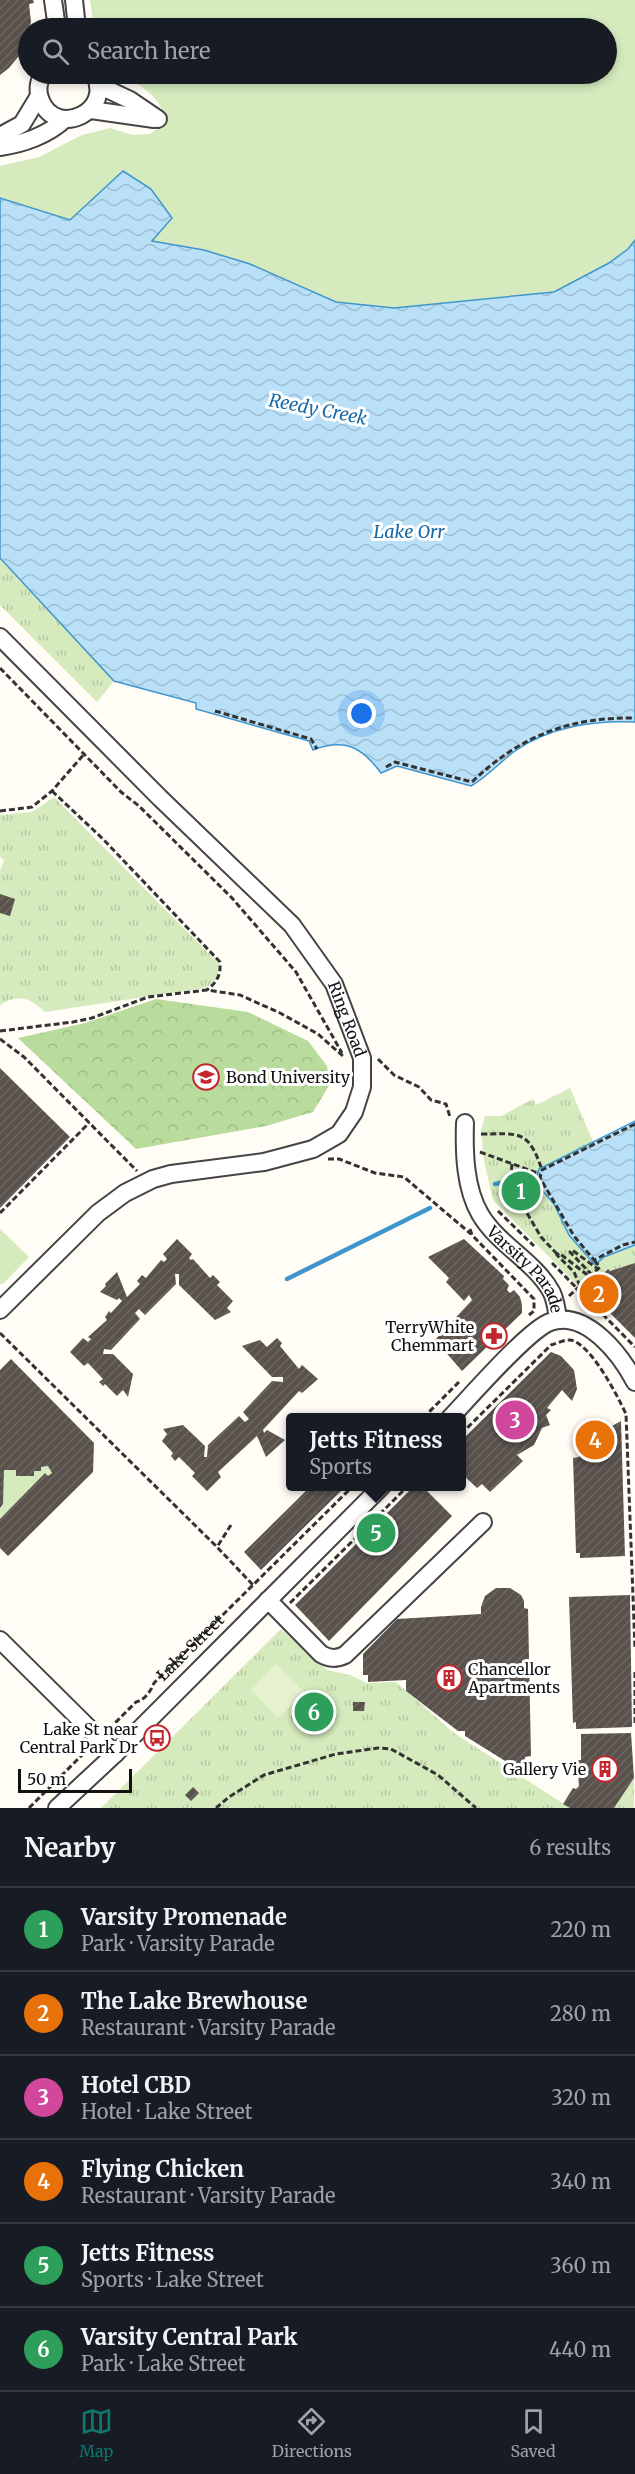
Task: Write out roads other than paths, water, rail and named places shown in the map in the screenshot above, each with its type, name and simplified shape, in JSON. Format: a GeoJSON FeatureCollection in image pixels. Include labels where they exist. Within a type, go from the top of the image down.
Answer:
{"type":"FeatureCollection","features":[{"type":"Feature","properties":{"kind":"street"},"geometry":{"type":"LineString","coordinates":[[53,0],[56,18]]}},
{"type":"Feature","properties":{"kind":"street"},"geometry":{"type":"LineString","coordinates":[[74,0],[76,18]]}},
{"type":"Feature","properties":{"kind":"street"},"geometry":{"type":"LineString","coordinates":[[39,84],[39,96],[48,112],[65,119],[74,119],[91,110],[96,103],[96,84]]}},
{"type":"Feature","properties":{"kind":"street"},"geometry":{"type":"LineString","coordinates":[[91,110],[158,119],[103,84]]}},
{"type":"Feature","properties":{"kind":"street"},"geometry":{"type":"LineString","coordinates":[[0,136],[22,124],[39,96]]}},
{"type":"Feature","properties":{"kind":"street"},"geometry":{"type":"LineString","coordinates":[[0,147],[42,135],[54,129],[65,119]]}},
{"type":"Feature","properties":{"kind":"street","name":"Ring Road"},"geometry":{"type":"LineString","coordinates":[[0,637],[160,798],[292,925],[334,984],[362,1058],[362,1087],[354,1112],[339,1134],[313,1149],[264,1162],[171,1174],[136,1186],[98,1213],[0,1310]]}},
{"type":"Feature","properties":{"kind":"street","name":"Varsity Parade"},"geometry":{"type":"LineString","coordinates":[[465,1124],[465,1148],[470,1185],[480,1213],[491,1229],[548,1287],[555,1302],[558,1320],[579,1324],[603,1340],[628,1369],[635,1382]]}},
{"type":"Feature","properties":{"kind":"street"},"geometry":{"type":"LineString","coordinates":[[455,1413],[538,1329],[558,1320]]}},
{"type":"Feature","properties":{"kind":"street","name":"Lake Street"},"geometry":{"type":"LineString","coordinates":[[57,1808],[115,1754],[376,1491]]}},
{"type":"Feature","properties":{"kind":"street"},"geometry":{"type":"LineString","coordinates":[[268,1600],[321,1654],[329,1658],[345,1655],[483,1522]]}},
{"type":"Feature","properties":{"kind":"street"},"geometry":{"type":"LineString","coordinates":[[0,1640],[115,1754]]}},
{"type":"Feature","properties":{"kind":"water","name":"Lake Orr"},"geometry":{"type":"Polygon","coordinates":[[[123,171],[151,189],[172,218],[152,241],[204,250],[250,264],[336,302],[394,308],[554,292],[609,263],[628,249],[635,240],[635,722],[588,724],[542,736],[515,751],[471,786],[397,766],[381,773],[367,757],[352,747],[334,745],[313,750],[309,741],[196,709],[196,703],[114,681],[0,558],[0,198],[70,220],[123,171]]]}},
{"type":"Feature","properties":{"kind":"water"},"geometry":{"type":"Polygon","coordinates":[[[635,1121],[635,1245],[604,1257],[595,1265],[569,1235],[554,1204],[541,1189],[536,1178],[539,1169],[635,1121]]]}},
{"type":"Feature","properties":{"kind":"waterway"},"geometry":{"type":"LineString","coordinates":[[495,1184],[507,1182]]}},
{"type":"Feature","properties":{"kind":"waterway"},"geometry":{"type":"LineString","coordinates":[[287,1279],[430,1208]]}},
{"type":"Feature","properties":{"kind":"place","name":"Bond University"},"geometry":{"type":"Point","coordinates":[206,1077]}},
{"type":"Feature","properties":{"kind":"place","name":"Varsity Promenade"},"geometry":{"type":"Point","coordinates":[521,1191]}},
{"type":"Feature","properties":{"kind":"place","name":"The Lake Brewhouse"},"geometry":{"type":"Point","coordinates":[599,1294]}},
{"type":"Feature","properties":{"kind":"place","name":"TerryWhite Chemmart"},"geometry":{"type":"Point","coordinates":[494,1336]}},
{"type":"Feature","properties":{"kind":"place","name":"Hotel CBD"},"geometry":{"type":"Point","coordinates":[515,1420]}},
{"type":"Feature","properties":{"kind":"place","name":"Flying Chicken"},"geometry":{"type":"Point","coordinates":[595,1440]}},
{"type":"Feature","properties":{"kind":"place","name":"Jetts Fitness"},"geometry":{"type":"Point","coordinates":[376,1533]}},
{"type":"Feature","properties":{"kind":"place","name":"Chancellor Apartments"},"geometry":{"type":"Point","coordinates":[449,1678]}},
{"type":"Feature","properties":{"kind":"place","name":"Varsity Central Park"},"geometry":{"type":"Point","coordinates":[314,1712]}},
{"type":"Feature","properties":{"kind":"place","name":"Lake St near Central Park Dr"},"geometry":{"type":"Point","coordinates":[157,1738]}},
{"type":"Feature","properties":{"kind":"place","name":"Gallery Vie"},"geometry":{"type":"Point","coordinates":[605,1769]}},
{"type":"Feature","properties":{"kind":"water label","name":"Reedy Creek"},"geometry":{"type":"Point","coordinates":[318,409]}}]}
